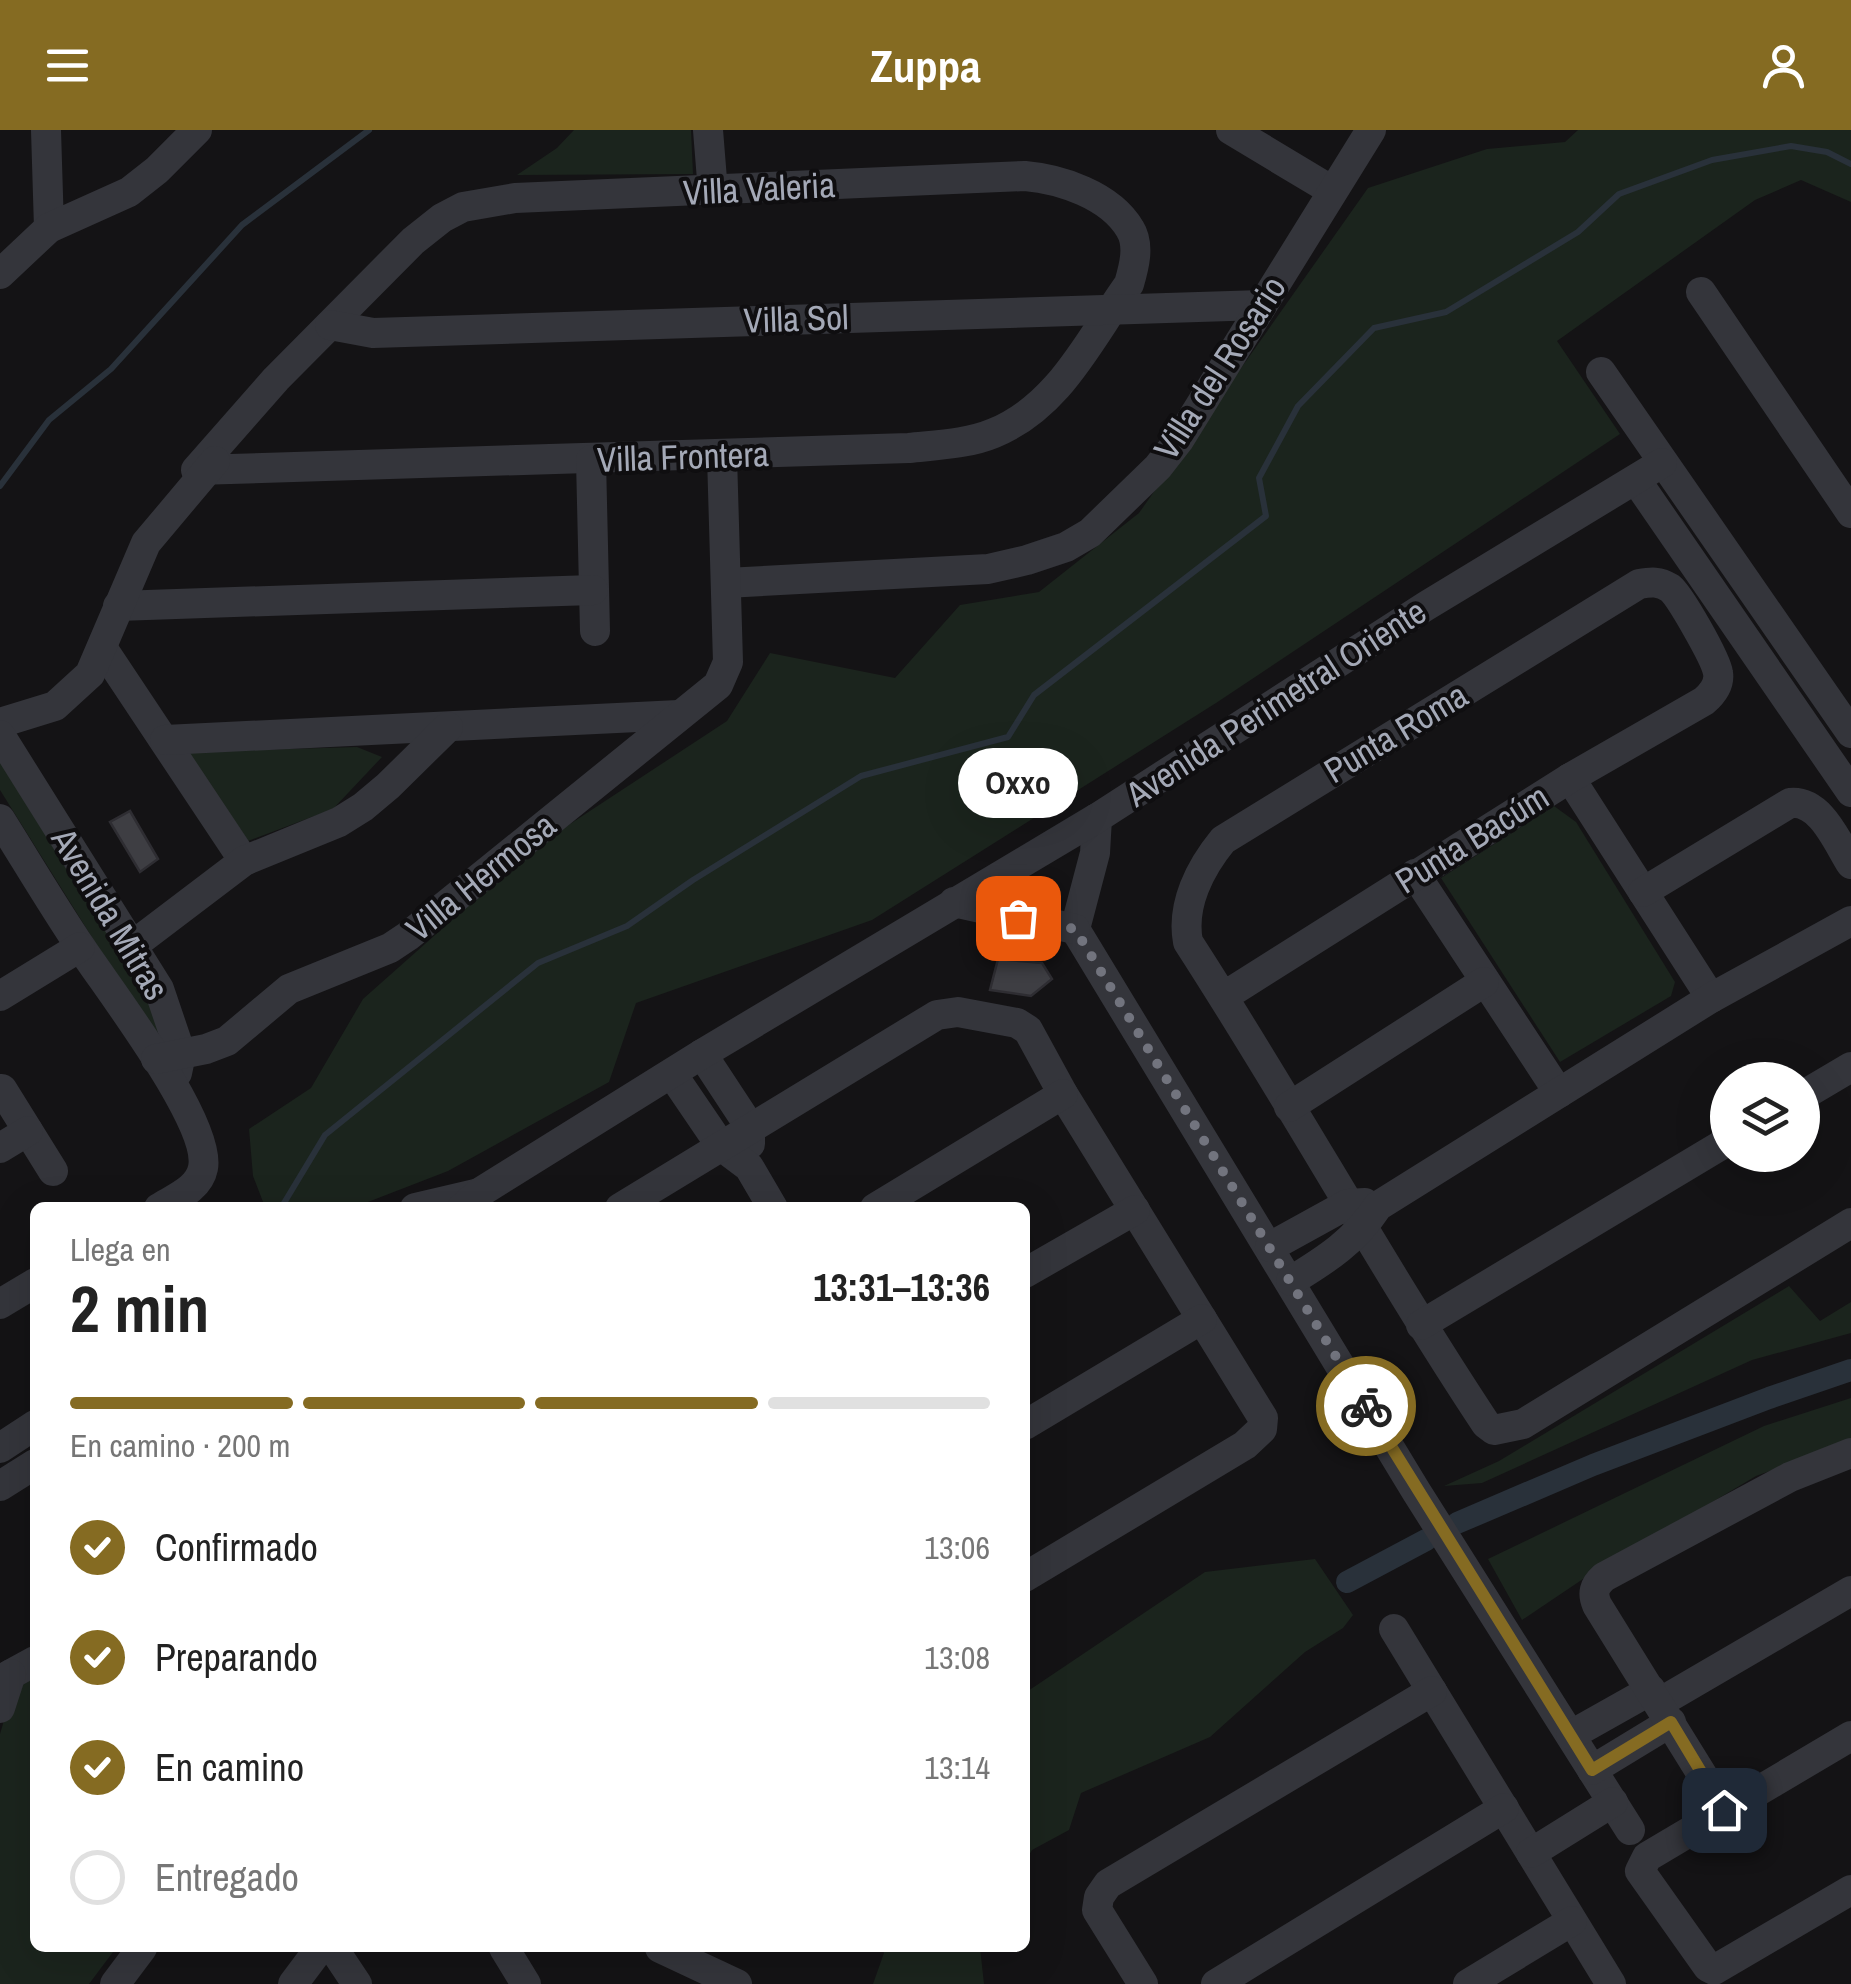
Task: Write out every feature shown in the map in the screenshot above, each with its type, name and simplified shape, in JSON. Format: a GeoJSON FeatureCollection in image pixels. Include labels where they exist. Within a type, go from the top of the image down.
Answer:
{"type":"FeatureCollection","features":[{"type":"Feature","properties":{"kind":"street"},"geometry":{"type":"LineString","coordinates":[[46,130],[50,228]]}},
{"type":"Feature","properties":{"kind":"street"},"geometry":{"type":"LineString","coordinates":[[708,130],[713,192]]}},
{"type":"Feature","properties":{"kind":"street"},"geometry":{"type":"LineString","coordinates":[[1231,130],[1331,190]]}},
{"type":"Feature","properties":{"kind":"street","name":"Villa del Rosario"},"geometry":{"type":"LineString","coordinates":[[726,583],[988,569],[1066,547],[1113,513],[1158,468],[1179,440],[1371,130]]}},
{"type":"Feature","properties":{"kind":"street"},"geometry":{"type":"LineString","coordinates":[[0,274],[50,228],[130,192],[185,136]]}},
{"type":"Feature","properties":{"kind":"street","name":"Villa Valeria"},"geometry":{"type":"LineString","coordinates":[[0,723],[55,706],[90,674],[146,543],[194,476],[330,325],[413,242],[442,218],[463,208],[515,198],[1024,176],[1053,178],[1110,208],[1130,229],[1135,247],[1134,266],[1129,284],[1111,308]]}},
{"type":"Feature","properties":{"kind":"street"},"geometry":{"type":"LineString","coordinates":[[1701,292],[1851,513]]}},
{"type":"Feature","properties":{"kind":"street","name":"Villa Sol"},"geometry":{"type":"LineString","coordinates":[[330,325],[373,332],[1262,305]]}},
{"type":"Feature","properties":{"kind":"street","name":"Villa Frontera"},"geometry":{"type":"LineString","coordinates":[[194,476],[954,444],[993,434],[1023,418],[1059,386],[1111,308]]}},
{"type":"Feature","properties":{"kind":"street"},"geometry":{"type":"LineString","coordinates":[[1601,372],[1851,734]]}},
{"type":"Feature","properties":{"kind":"street"},"geometry":{"type":"LineString","coordinates":[[722,456],[726,583]]}},
{"type":"Feature","properties":{"kind":"street"},"geometry":{"type":"LineString","coordinates":[[591,460],[595,631]]}},
{"type":"Feature","properties":{"kind":"street","name":"Avenida Perimetral Oriente"},"geometry":{"type":"LineString","coordinates":[[471,1200],[702,1054],[1097,818],[1426,606],[1662,463]]}},
{"type":"Feature","properties":{"kind":"street"},"geometry":{"type":"LineString","coordinates":[[1636,480],[1851,792]]}},
{"type":"Feature","properties":{"kind":"street","name":"Punta Roma"},"geometry":{"type":"LineString","coordinates":[[1223,997],[1188,942],[1185,929],[1201,872],[1223,840],[1639,584],[1656,582],[1674,590],[1714,662],[1718,680]]}},
{"type":"Feature","properties":{"kind":"street","name":"Villa Hermosa"},"geometry":{"type":"LineString","coordinates":[[168,1057],[206,1050],[226,1041],[289,989],[390,948],[408,936],[718,685],[726,674],[726,583]]}},
{"type":"Feature","properties":{"kind":"street"},"geometry":{"type":"LineString","coordinates":[[118,606],[593,590]]}},
{"type":"Feature","properties":{"kind":"street"},"geometry":{"type":"LineString","coordinates":[[103,648],[244,861]]}},
{"type":"Feature","properties":{"kind":"street","name":"Punta Bacúm"},"geometry":{"type":"LineString","coordinates":[[1223,997],[1570,778],[1704,701],[1718,680]]}},
{"type":"Feature","properties":{"kind":"street"},"geometry":{"type":"LineString","coordinates":[[165,740],[679,715]]}},
{"type":"Feature","properties":{"kind":"street"},"geometry":{"type":"LineString","coordinates":[[132,946],[244,861],[339,822],[388,786],[448,727]]}},
{"type":"Feature","properties":{"kind":"street","name":"Avenida Mitras"},"geometry":{"type":"LineString","coordinates":[[0,735],[168,1007],[168,1057],[174,1086],[194,1126],[204,1166],[191,1188],[169,1202]]}},
{"type":"Feature","properties":{"kind":"street"},"geometry":{"type":"LineString","coordinates":[[1570,778],[1711,998]]}},
{"type":"Feature","properties":{"kind":"street"},"geometry":{"type":"LineString","coordinates":[[1643,892],[1779,808],[1799,802],[1818,814],[1851,864]]}},
{"type":"Feature","properties":{"kind":"street"},"geometry":{"type":"LineString","coordinates":[[1075,929],[1095,854],[1097,818]]}},
{"type":"Feature","properties":{"kind":"street","name":"Avenida Mitras"},"geometry":{"type":"LineString","coordinates":[[3,831],[80,946],[168,1057]]}},
{"type":"Feature","properties":{"kind":"street"},"geometry":{"type":"LineString","coordinates":[[1415,874],[1559,1093]]}},
{"type":"Feature","properties":{"kind":"street"},"geometry":{"type":"LineString","coordinates":[[954,902],[1075,929],[1416,1491],[1630,1830]]}},
{"type":"Feature","properties":{"kind":"street"},"geometry":{"type":"LineString","coordinates":[[1270,1247],[1364,1212],[1711,998],[1851,921]]}},
{"type":"Feature","properties":{"kind":"street"},"geometry":{"type":"LineString","coordinates":[[0,996],[80,946]]}},
{"type":"Feature","properties":{"kind":"street"},"geometry":{"type":"LineString","coordinates":[[1290,1108],[1484,982]]}},
{"type":"Feature","properties":{"kind":"street"},"geometry":{"type":"LineString","coordinates":[[1223,997],[1290,1108],[1364,1212],[1421,1325],[1481,1418],[1494,1430],[1523,1424],[1851,1224]]}},
{"type":"Feature","properties":{"kind":"street"},"geometry":{"type":"LineString","coordinates":[[630,1202],[937,1015],[958,1012],[1017,1023],[1028,1030],[1063,1094],[1263,1418],[1262,1429],[1245,1445],[1030,1574]]}},
{"type":"Feature","properties":{"kind":"street"},"geometry":{"type":"LineString","coordinates":[[702,1054],[750,1127],[749,1167]]}},
{"type":"Feature","properties":{"kind":"street"},"geometry":{"type":"LineString","coordinates":[[1820,1085],[1851,1067]]}},
{"type":"Feature","properties":{"kind":"street"},"geometry":{"type":"LineString","coordinates":[[672,1074],[721,1146],[749,1167],[769,1202]]}},
{"type":"Feature","properties":{"kind":"street"},"geometry":{"type":"LineString","coordinates":[[2,1089],[53,1170]]}},
{"type":"Feature","properties":{"kind":"street"},"geometry":{"type":"LineString","coordinates":[[885,1202],[1063,1094]]}},
{"type":"Feature","properties":{"kind":"street"},"geometry":{"type":"LineString","coordinates":[[0,1148],[28,1131]]}},
{"type":"Feature","properties":{"kind":"street"},"geometry":{"type":"LineString","coordinates":[[1421,1325],[1710,1152]]}},
{"type":"Feature","properties":{"kind":"street"},"geometry":{"type":"LineString","coordinates":[[1030,1271],[1135,1210]]}},
{"type":"Feature","properties":{"kind":"street"},"geometry":{"type":"LineString","coordinates":[[1291,1281],[1340,1251],[1364,1212]]}},
{"type":"Feature","properties":{"kind":"street"},"geometry":{"type":"LineString","coordinates":[[0,1304],[30,1286]]}},
{"type":"Feature","properties":{"kind":"street"},"geometry":{"type":"LineString","coordinates":[[1030,1422],[1202,1319]]}},
{"type":"Feature","properties":{"kind":"street"},"geometry":{"type":"LineString","coordinates":[[0,1448],[30,1428]]}},
{"type":"Feature","properties":{"kind":"street"},"geometry":{"type":"LineString","coordinates":[[1724,1810],[1606,1620],[1594,1592],[1604,1577],[1790,1476],[1851,1453]]}},
{"type":"Feature","properties":{"kind":"street"},"geometry":{"type":"LineString","coordinates":[[0,1486],[30,1467]]}},
{"type":"Feature","properties":{"kind":"street"},"geometry":{"type":"LineString","coordinates":[[1571,1735],[1660,1705],[1851,1591]]}},
{"type":"Feature","properties":{"kind":"street"},"geometry":{"type":"LineString","coordinates":[[1394,1629],[1611,1984]]}},
{"type":"Feature","properties":{"kind":"street"},"geometry":{"type":"LineString","coordinates":[[0,1708],[15,1672]]}},
{"type":"Feature","properties":{"kind":"street"},"geometry":{"type":"LineString","coordinates":[[1143,1984],[1097,1910],[1099,1897],[1108,1884],[1432,1691]]}},
{"type":"Feature","properties":{"kind":"street"},"geometry":{"type":"LineString","coordinates":[[1592,1770],[1660,1705]]}},
{"type":"Feature","properties":{"kind":"street"},"geometry":{"type":"LineString","coordinates":[[1851,1736],[1647,1858],[1640,1872],[1714,1970],[1851,1890]]}},
{"type":"Feature","properties":{"kind":"street"},"geometry":{"type":"LineString","coordinates":[[1531,1853],[1613,1802]]}},
{"type":"Feature","properties":{"kind":"street"},"geometry":{"type":"LineString","coordinates":[[1216,1984],[1504,1808]]}},
{"type":"Feature","properties":{"kind":"street"},"geometry":{"type":"LineString","coordinates":[[1468,1984],[1572,1921]]}},
{"type":"Feature","properties":{"kind":"street"},"geometry":{"type":"LineString","coordinates":[[114,1984],[139,1952]]}},
{"type":"Feature","properties":{"kind":"street"},"geometry":{"type":"LineString","coordinates":[[292,1984],[317,1952]]}},
{"type":"Feature","properties":{"kind":"street"},"geometry":{"type":"LineString","coordinates":[[336,1952],[357,1984]]}},
{"type":"Feature","properties":{"kind":"street"},"geometry":{"type":"LineString","coordinates":[[506,1952],[526,1984]]}},
{"type":"Feature","properties":{"kind":"street"},"geometry":{"type":"LineString","coordinates":[[669,1952],[737,1984]]}},
{"type":"Feature","properties":{"kind":"shaded area"},"geometry":{"type":"Polygon","coordinates":[[[574,130],[691,130],[693,174],[517,175],[557,148],[574,130]]]}},
{"type":"Feature","properties":{"kind":"shaded area"},"geometry":{"type":"Polygon","coordinates":[[[1578,130],[1851,130],[1851,202],[1801,180],[1755,200],[1557,341],[1620,434],[1216,703],[872,920],[636,1003],[609,1082],[448,1171],[368,1202],[263,1202],[253,1176],[249,1129],[311,1088],[363,999],[532,849],[727,721],[770,653],[895,678],[960,605],[1039,592],[1139,513],[1368,188],[1487,149],[1565,142],[1578,130]]]}},
{"type":"Feature","properties":{"kind":"shaded area"},"geometry":{"type":"Polygon","coordinates":[[[357,747],[382,757],[333,809],[248,841],[188,752],[357,747]]]}},
{"type":"Feature","properties":{"kind":"shaded area"},"geometry":{"type":"Polygon","coordinates":[[[0,762],[166,1028],[153,1035],[0,790],[0,762]]]}},
{"type":"Feature","properties":{"kind":"shaded area"},"geometry":{"type":"Polygon","coordinates":[[[1554,806],[1576,822],[1675,982],[1671,996],[1560,1062],[1441,878],[1554,806]]]}},
{"type":"Feature","properties":{"kind":"shaded area"},"geometry":{"type":"Polygon","coordinates":[[[1789,1286],[1820,1321],[1851,1302],[1851,1333],[1752,1360],[1482,1483],[1444,1486],[1499,1461],[1789,1286]]]}},
{"type":"Feature","properties":{"kind":"shaded area"},"geometry":{"type":"Polygon","coordinates":[[[1851,1398],[1851,1441],[1756,1476],[1522,1620],[1488,1559],[1764,1426],[1851,1398]]]}},
{"type":"Feature","properties":{"kind":"shaded area"},"geometry":{"type":"Polygon","coordinates":[[[1315,1559],[1353,1615],[1343,1628],[1305,1652],[1210,1737],[1081,1793],[1069,1830],[1030,1853],[1030,1690],[1205,1572],[1315,1559]]]}},
{"type":"Feature","properties":{"kind":"shaded area"},"geometry":{"type":"Polygon","coordinates":[[[30,1675],[30,1952],[113,1952],[89,1984],[0,1984],[0,1734],[13,1690],[30,1675]]]}},
{"type":"Feature","properties":{"kind":"shaded area"},"geometry":{"type":"Polygon","coordinates":[[[980,1952],[984,1984],[873,1984],[884,1953],[980,1952]]]}},
{"type":"Feature","properties":{"kind":"building"},"geometry":{"type":"Polygon","coordinates":[[[130,811],[158,859],[140,872],[110,822],[130,811]]]}},
{"type":"Feature","properties":{"kind":"building"},"geometry":{"type":"Polygon","coordinates":[[[998,959],[1042,963],[1052,979],[1031,996],[990,990],[998,959]]]}},
{"type":"Feature","properties":{"kind":"waterway"},"geometry":{"type":"LineString","coordinates":[[0,486],[49,420],[111,369],[242,225],[369,130]]}},
{"type":"Feature","properties":{"kind":"waterway"},"geometry":{"type":"LineString","coordinates":[[285,1202],[325,1135],[538,963],[627,926],[693,880],[861,776],[1008,737],[1034,695],[1266,516],[1259,478],[1298,406],[1374,328],[1446,312],[1578,232],[1619,194],[1712,160],[1791,146],[1827,152],[1851,164]]}},
{"type":"Feature","properties":{"kind":"waterway"},"geometry":{"type":"LineString","coordinates":[[1457,1523],[1593,1465],[1851,1370]]}},
{"type":"Feature","properties":{"kind":"waterway"},"geometry":{"type":"LineString","coordinates":[[1347,1582],[1426,1540]]}},
{"type":"Feature","properties":{"kind":"way so far"},"geometry":{"type":"LineString","coordinates":[[1018,918],[1075,929],[1366,1406]]}},
{"type":"Feature","properties":{"kind":"place","name":"Oxxo"},"geometry":{"type":"Point","coordinates":[1018,918]}},
{"type":"Feature","properties":{"kind":"route"},"geometry":{"type":"LineString","coordinates":[[1366,1406],[1592,1770],[1671,1722],[1724,1810]]}}]}
